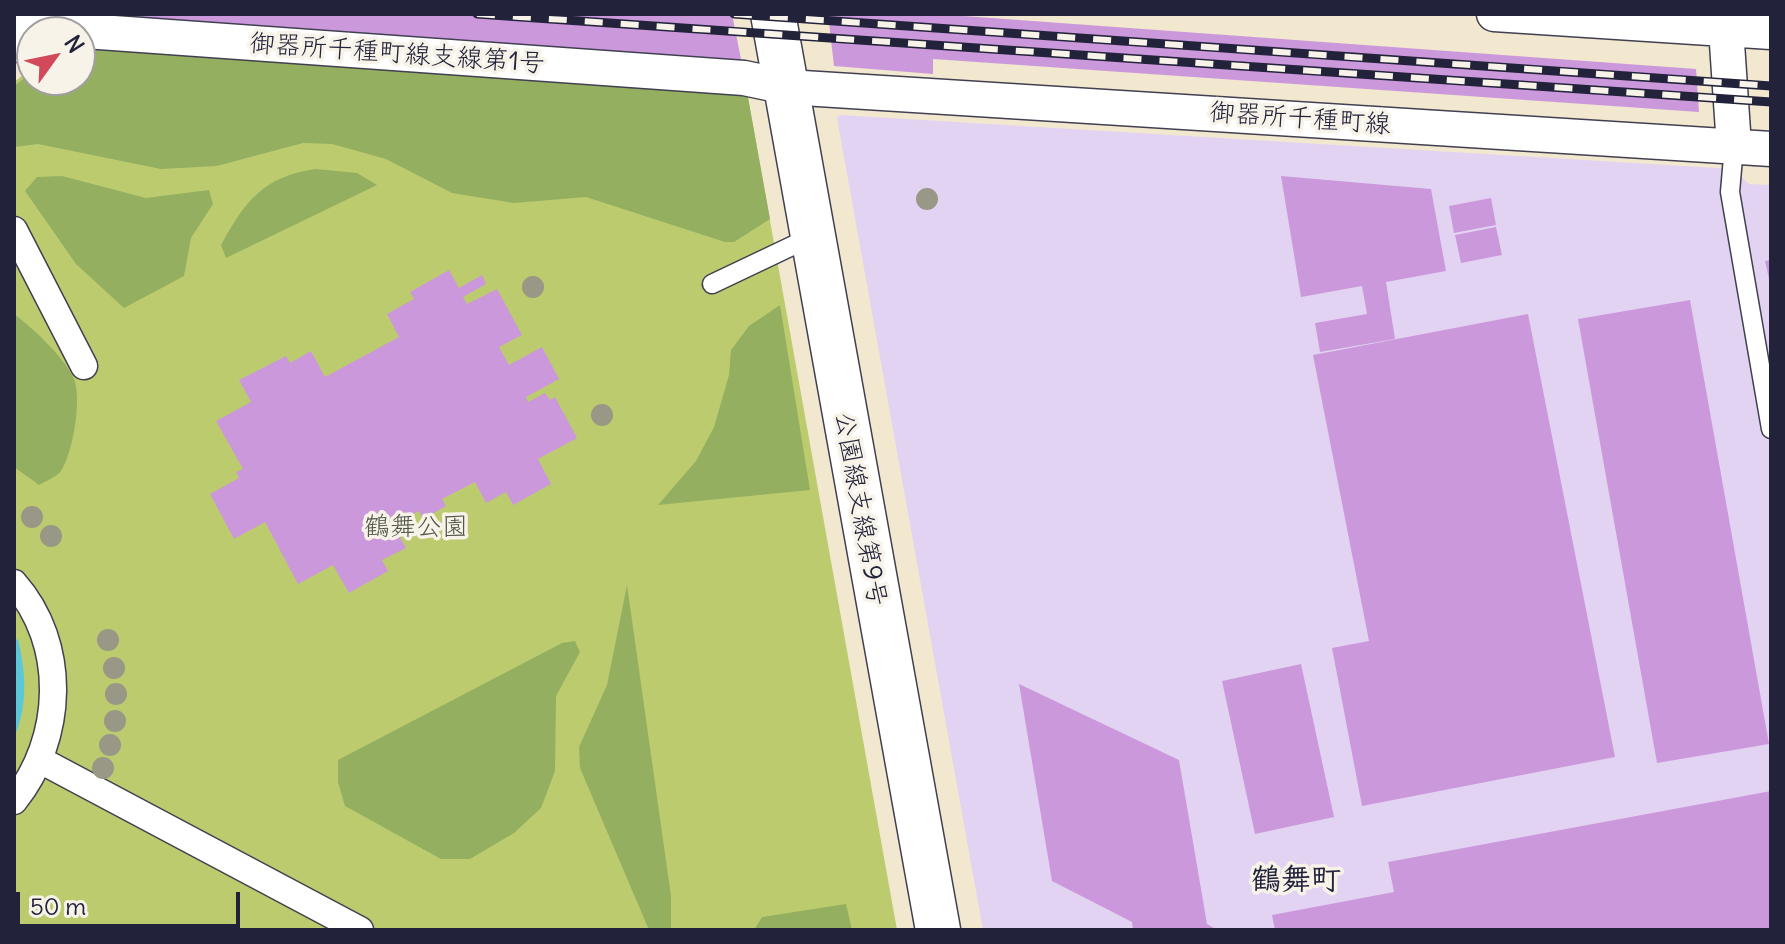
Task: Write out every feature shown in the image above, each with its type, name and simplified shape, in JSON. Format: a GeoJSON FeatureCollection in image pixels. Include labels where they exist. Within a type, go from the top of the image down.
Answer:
{"type":"FeatureCollection","features":[{"type":"Feature","properties":{"kind":"street","name":"公園線支線第9号"},"geometry":{"type":"LineString","coordinates":[[773,14],[808,88],[813,236],[867,555],[938,930]]}},
{"type":"Feature","properties":{"kind":"street"},"geometry":{"type":"LineString","coordinates":[[1494,14],[1643,19],[1771,32]]}},
{"type":"Feature","properties":{"kind":"street","name":"御器所千種町線支線第1号"},"geometry":{"type":"LineString","coordinates":[[14,45],[29,27],[744,78],[808,88]]}},
{"type":"Feature","properties":{"kind":"street"},"geometry":{"type":"LineString","coordinates":[[1726,29],[1734,146]]}},
{"type":"Feature","properties":{"kind":"street","name":"御器所千種町線"},"geometry":{"type":"LineString","coordinates":[[808,88],[1771,149]]}},
{"type":"Feature","properties":{"kind":"street"},"geometry":{"type":"LineString","coordinates":[[14,230],[84,366]]}},
{"type":"Feature","properties":{"kind":"street"},"geometry":{"type":"LineString","coordinates":[[14,583],[35,614],[53,671],[54,702],[40,760],[14,801]]}},
{"type":"Feature","properties":{"kind":"street"},"geometry":{"type":"LineString","coordinates":[[40,760],[360,930]]}},
{"type":"Feature","properties":{"kind":"lane"},"geometry":{"type":"LineString","coordinates":[[1734,146],[1730,192],[1771,429]]}},
{"type":"Feature","properties":{"kind":"lane"},"geometry":{"type":"LineString","coordinates":[[712,284],[813,236]]}},
{"type":"Feature","properties":{"kind":"shaded area"},"geometry":{"type":"Polygon","coordinates":[[[840,115],[1733,169],[1749,184],[1771,185],[1771,930],[983,930],[837,118],[840,115]]]}},
{"type":"Feature","properties":{"kind":"green space"},"geometry":{"type":"Polygon","coordinates":[[[96,45],[747,92],[770,219],[734,242],[725,242],[586,197],[514,203],[452,193],[386,159],[332,144],[303,143],[217,166],[161,169],[38,144],[14,147],[16,84],[16,96],[96,96],[96,45]]]}},
{"type":"Feature","properties":{"kind":"green space","name":"鶴舞公園"},"geometry":{"type":"Polygon","coordinates":[[[16,80],[16,96],[96,96],[96,81],[747,92],[897,930],[14,930],[16,80]]]}},
{"type":"Feature","properties":{"kind":"green space"},"geometry":{"type":"Polygon","coordinates":[[[316,169],[357,173],[377,185],[226,258],[221,245],[258,193],[283,178],[316,169]]]}},
{"type":"Feature","properties":{"kind":"green space"},"geometry":{"type":"Polygon","coordinates":[[[62,176],[146,198],[209,190],[213,204],[191,238],[184,276],[124,308],[76,264],[25,191],[37,177],[62,176]]]}},
{"type":"Feature","properties":{"kind":"green space"},"geometry":{"type":"Polygon","coordinates":[[[780,305],[810,490],[658,505],[696,461],[714,427],[729,375],[731,350],[749,326],[780,305]]]}},
{"type":"Feature","properties":{"kind":"green space"},"geometry":{"type":"Polygon","coordinates":[[[14,314],[56,353],[74,379],[76,388],[75,426],[65,463],[59,473],[39,485],[14,467],[14,314]]]}},
{"type":"Feature","properties":{"kind":"green space"},"geometry":{"type":"Polygon","coordinates":[[[627,585],[671,896],[671,930],[649,930],[580,768],[579,747],[607,685],[627,585]]]}},
{"type":"Feature","properties":{"kind":"green space"},"geometry":{"type":"Polygon","coordinates":[[[575,641],[580,652],[556,696],[555,771],[541,808],[514,833],[470,859],[441,859],[345,806],[338,782],[338,760],[562,643],[575,641]]]}},
{"type":"Feature","properties":{"kind":"green space"},"geometry":{"type":"Polygon","coordinates":[[[846,904],[852,930],[754,930],[762,917],[846,904]]]}},
{"type":"Feature","properties":{"kind":"water"},"geometry":{"type":"Polygon","coordinates":[[[18,639],[24,689],[22,713],[14,738],[14,641],[18,639]]]}},
{"type":"Feature","properties":{"kind":"building"},"geometry":{"type":"Polygon","coordinates":[[[66,14],[732,14],[742,64],[96,16],[66,14]]]}},
{"type":"Feature","properties":{"kind":"building"},"geometry":{"type":"Polygon","coordinates":[[[828,14],[936,14],[1696,69],[1699,112],[933,59],[933,74],[834,66],[828,14]]]}},
{"type":"Feature","properties":{"kind":"building"},"geometry":{"type":"Polygon","coordinates":[[[1281,176],[1431,189],[1446,271],[1386,282],[1395,339],[1320,352],[1315,323],[1367,314],[1362,286],[1301,297],[1281,176]]]}},
{"type":"Feature","properties":{"kind":"building"},"geometry":{"type":"Polygon","coordinates":[[[1491,198],[1496,225],[1454,233],[1449,206],[1491,198]]]}},
{"type":"Feature","properties":{"kind":"building"},"geometry":{"type":"Polygon","coordinates":[[[1496,227],[1502,255],[1461,263],[1455,235],[1496,227]]]}},
{"type":"Feature","properties":{"kind":"building"},"geometry":{"type":"Polygon","coordinates":[[[1771,260],[1771,283],[1770,283],[1765,261],[1771,260]]]}},
{"type":"Feature","properties":{"kind":"building"},"geometry":{"type":"Polygon","coordinates":[[[449,270],[459,288],[482,275],[486,284],[463,297],[467,304],[497,289],[522,335],[499,347],[509,365],[542,347],[559,379],[526,397],[528,402],[545,393],[550,400],[555,397],[577,438],[538,459],[551,484],[513,505],[506,492],[486,503],[475,482],[442,499],[446,506],[423,519],[419,511],[393,525],[406,548],[382,560],[388,571],[349,593],[333,565],[298,584],[265,522],[234,539],[210,494],[239,478],[236,472],[243,469],[216,421],[251,402],[239,380],[286,356],[290,363],[311,351],[325,377],[399,337],[387,314],[414,299],[410,292],[449,270]]]}},
{"type":"Feature","properties":{"kind":"building"},"geometry":{"type":"Polygon","coordinates":[[[1690,300],[1769,744],[1657,763],[1578,319],[1690,300]]]}},
{"type":"Feature","properties":{"kind":"building"},"geometry":{"type":"Polygon","coordinates":[[[1528,314],[1615,757],[1362,806],[1332,648],[1369,641],[1313,355],[1528,314]]]}},
{"type":"Feature","properties":{"kind":"building"},"geometry":{"type":"Polygon","coordinates":[[[1301,664],[1334,817],[1255,834],[1222,681],[1301,664]]]}},
{"type":"Feature","properties":{"kind":"building"},"geometry":{"type":"Polygon","coordinates":[[[1019,684],[1179,760],[1207,924],[1217,930],[1133,930],[1132,922],[1052,881],[1019,684]]]}},
{"type":"Feature","properties":{"kind":"building"},"geometry":{"type":"Polygon","coordinates":[[[1771,791],[1771,930],[1275,930],[1272,915],[1394,892],[1388,862],[1771,791]]]}},
{"type":"Feature","properties":{"kind":"railway"},"geometry":{"type":"LineString","coordinates":[[477,14],[1771,102]]}},
{"type":"Feature","properties":{"kind":"railway"},"geometry":{"type":"LineString","coordinates":[[734,14],[1771,86]]}},
{"type":"Feature","properties":{"kind":"district","name":"鶴舞町"},"geometry":{"type":"Point","coordinates":[1296,880]}}]}
